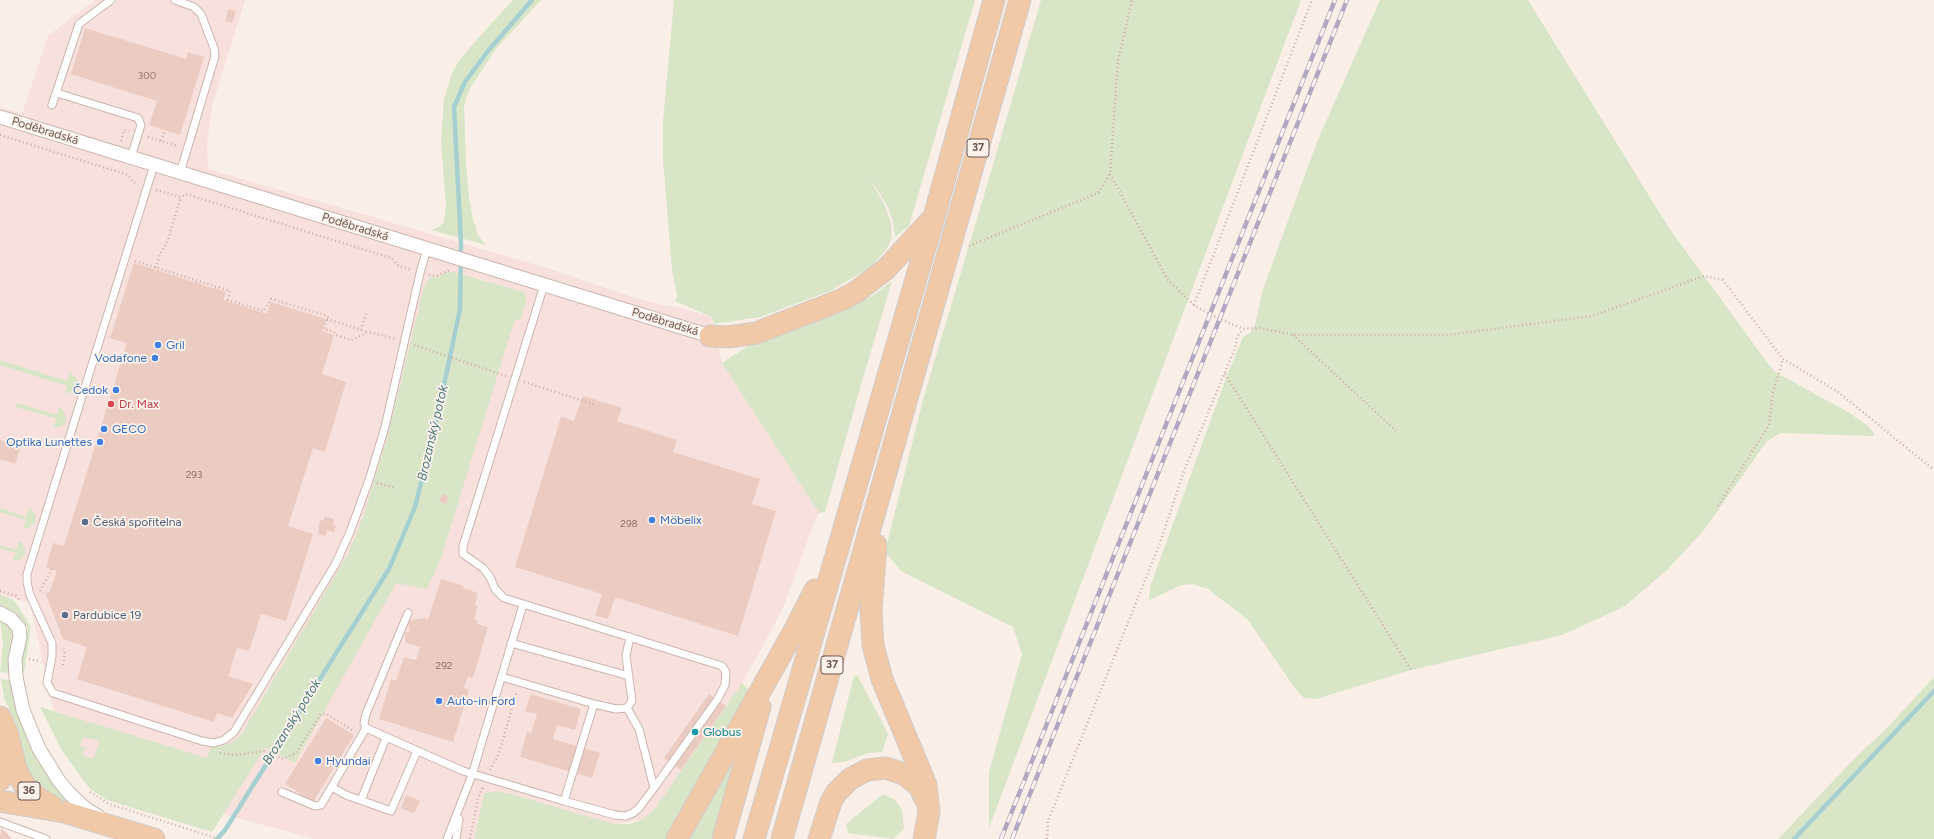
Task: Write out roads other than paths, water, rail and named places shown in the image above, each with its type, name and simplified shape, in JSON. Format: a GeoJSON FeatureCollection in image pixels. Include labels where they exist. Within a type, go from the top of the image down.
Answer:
{"type":"FeatureCollection","features":[{"type":"Feature","properties":{"kind":"main road","name":"37"},"geometry":{"type":"LineString","coordinates":[[754,839],[934,217],[994,0]]}},
{"type":"Feature","properties":{"kind":"main road","name":"37"},"geometry":{"type":"LineString","coordinates":[[782,839],[1020,0]]}},
{"type":"Feature","properties":{"kind":"main road"},"geometry":{"type":"LineString","coordinates":[[710,336],[728,337],[756,333],[841,300],[856,292],[886,269],[934,217]]}},
{"type":"Feature","properties":{"kind":"main road"},"geometry":{"type":"LineString","coordinates":[[881,490],[871,605],[873,645],[882,679],[924,779],[929,801],[926,830]]}},
{"type":"Feature","properties":{"kind":"main road"},"geometry":{"type":"LineString","coordinates":[[677,839],[804,612],[839,542]]}},
{"type":"Feature","properties":{"kind":"main road"},"geometry":{"type":"LineString","coordinates":[[723,839],[769,676]]}},
{"type":"Feature","properties":{"kind":"main road","name":"36"},"geometry":{"type":"LineString","coordinates":[[5,729],[16,769],[24,785],[46,803],[80,817]]}},
{"type":"Feature","properties":{"kind":"main road","name":"36"},"geometry":{"type":"LineString","coordinates":[[0,780],[6,768],[9,757],[5,729]]}},
{"type":"Feature","properties":{"kind":"main road"},"geometry":{"type":"LineString","coordinates":[[819,839],[831,802],[836,793],[850,779],[867,770],[877,768],[895,770],[912,779],[925,797],[926,830]]}},
{"type":"Feature","properties":{"kind":"main road","name":"36"},"geometry":{"type":"LineString","coordinates":[[0,801],[43,808],[80,817],[147,837]]}},
{"type":"Feature","properties":{"kind":"street","name":"Poděbradská"},"geometry":{"type":"LineString","coordinates":[[0,117],[710,336]]}},
{"type":"Feature","properties":{"kind":"street"},"geometry":{"type":"LineString","coordinates":[[0,613],[11,619],[19,628],[20,637],[15,666],[19,693],[31,729],[49,766],[70,794],[86,809],[108,822],[147,837]]}},
{"type":"Feature","properties":{"kind":"street"},"geometry":{"type":"LineString","coordinates":[[0,706],[5,729]]}},
{"type":"Feature","properties":{"kind":"lane"},"geometry":{"type":"LineString","coordinates":[[52,105],[79,24],[111,0]]}},
{"type":"Feature","properties":{"kind":"lane"},"geometry":{"type":"LineString","coordinates":[[176,0],[194,7],[201,14],[214,48],[215,56],[180,173]]}},
{"type":"Feature","properties":{"kind":"lane"},"geometry":{"type":"LineString","coordinates":[[57,93],[138,118],[141,125],[131,157]]}},
{"type":"Feature","properties":{"kind":"lane"},"geometry":{"type":"LineString","coordinates":[[154,164],[27,574],[27,582],[30,595],[52,643],[52,656],[46,683],[53,693],[202,741],[214,743],[224,740],[234,732],[322,587],[350,532],[369,480],[384,427],[420,273],[428,249]]}},
{"type":"Feature","properties":{"kind":"lane"},"geometry":{"type":"LineString","coordinates":[[408,613],[366,714],[364,723],[366,728],[472,775],[615,815],[625,816],[639,808],[717,700],[725,685],[726,672],[722,666],[523,605],[499,594],[487,573],[464,556],[462,550],[544,285]]}},
{"type":"Feature","properties":{"kind":"lane"},"geometry":{"type":"LineString","coordinates":[[447,839],[472,775],[523,605]]}},
{"type":"Feature","properties":{"kind":"lane"},"geometry":{"type":"LineString","coordinates":[[628,708],[632,700],[626,656],[630,637]]}},
{"type":"Feature","properties":{"kind":"lane"},"geometry":{"type":"LineString","coordinates":[[512,643],[628,676]]}},
{"type":"Feature","properties":{"kind":"lane"},"geometry":{"type":"LineString","coordinates":[[502,677],[594,704],[616,709],[628,708]]}},
{"type":"Feature","properties":{"kind":"lane"},"geometry":{"type":"LineString","coordinates":[[564,801],[594,704]]}},
{"type":"Feature","properties":{"kind":"lane"},"geometry":{"type":"LineString","coordinates":[[628,708],[639,729],[654,788]]}},
{"type":"Feature","properties":{"kind":"lane"},"geometry":{"type":"LineString","coordinates":[[282,792],[318,807],[322,804],[366,728]]}},
{"type":"Feature","properties":{"kind":"lane"},"geometry":{"type":"LineString","coordinates":[[361,800],[386,738]]}},
{"type":"Feature","properties":{"kind":"lane"},"geometry":{"type":"LineString","coordinates":[[332,787],[361,800],[391,810],[417,751]]}},
{"type":"Feature","properties":{"kind":"lane"},"geometry":{"type":"LineString","coordinates":[[456,839],[466,793]]}},
{"type":"Feature","properties":{"kind":"lane"},"geometry":{"type":"LineString","coordinates":[[0,822],[46,839]]}},
{"type":"Feature","properties":{"kind":"waterway","name":"Brozanský potok"},"geometry":{"type":"LineString","coordinates":[[217,839],[225,830],[389,569],[415,507],[437,418],[460,309],[461,243],[454,107],[465,82],[488,51],[532,0]]}},
{"type":"Feature","properties":{"kind":"waterway"},"geometry":{"type":"LineString","coordinates":[[1794,839],[1934,691]]}},
{"type":"Feature","properties":{"kind":"railway"},"geometry":{"type":"LineString","coordinates":[[1001,839],[1335,0]]}},
{"type":"Feature","properties":{"kind":"railway"},"geometry":{"type":"LineString","coordinates":[[1012,839],[1347,0]]}},
{"type":"Feature","properties":{"kind":"place","name":"Gril"},"geometry":{"type":"Point","coordinates":[158,345]}},
{"type":"Feature","properties":{"kind":"place","name":"Vodafone"},"geometry":{"type":"Point","coordinates":[155,358]}},
{"type":"Feature","properties":{"kind":"place","name":"Čedok"},"geometry":{"type":"Point","coordinates":[116,390]}},
{"type":"Feature","properties":{"kind":"place","name":"Dr. Max"},"geometry":{"type":"Point","coordinates":[111,404]}},
{"type":"Feature","properties":{"kind":"place","name":"GECO"},"geometry":{"type":"Point","coordinates":[104,429]}},
{"type":"Feature","properties":{"kind":"place","name":"Optika Lunettes"},"geometry":{"type":"Point","coordinates":[100,442]}},
{"type":"Feature","properties":{"kind":"place","name":"Möbelix"},"geometry":{"type":"Point","coordinates":[652,520]}},
{"type":"Feature","properties":{"kind":"place","name":"Česká spořitelna"},"geometry":{"type":"Point","coordinates":[85,522]}},
{"type":"Feature","properties":{"kind":"place","name":"Pardubice 19"},"geometry":{"type":"Point","coordinates":[65,615]}},
{"type":"Feature","properties":{"kind":"place","name":"Auto-in Ford"},"geometry":{"type":"Point","coordinates":[439,701]}},
{"type":"Feature","properties":{"kind":"place","name":"Globus"},"geometry":{"type":"Point","coordinates":[695,732]}},
{"type":"Feature","properties":{"kind":"place","name":"Hyundai"},"geometry":{"type":"Point","coordinates":[318,761]}}]}
